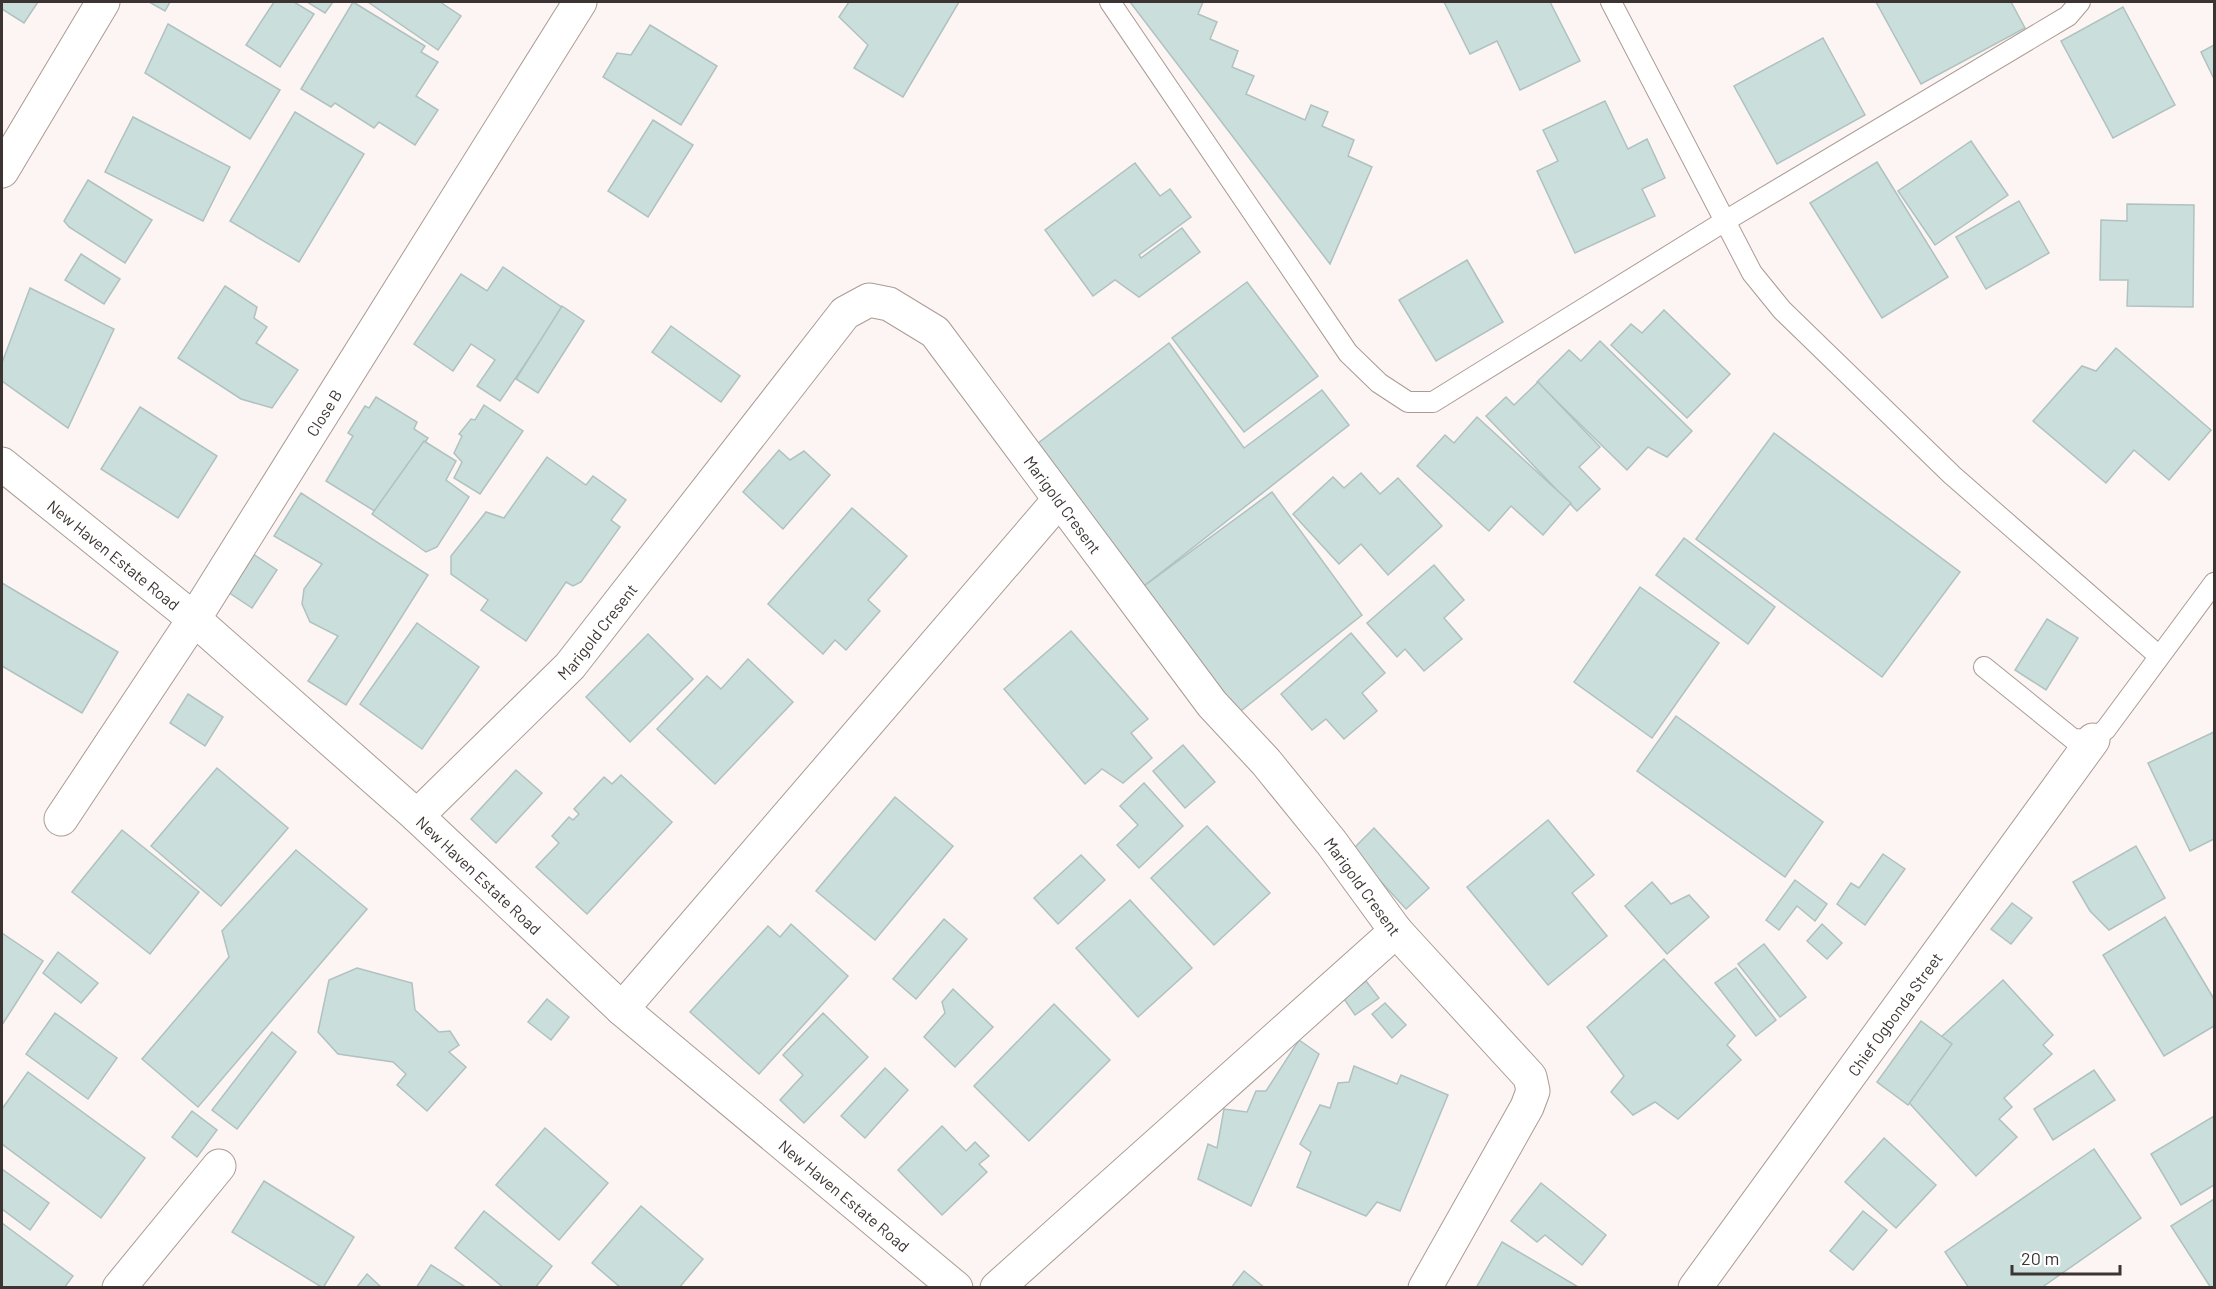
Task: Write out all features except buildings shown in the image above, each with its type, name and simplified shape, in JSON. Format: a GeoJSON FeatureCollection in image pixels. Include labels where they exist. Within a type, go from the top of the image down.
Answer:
{"type":"FeatureCollection","features":[{"type":"Feature","properties":{"kind":"street"},"geometry":{"type":"LineString","coordinates":[[2,171],[103,2]]}},
{"type":"Feature","properties":{"kind":"street","name":"Close B"},"geometry":{"type":"LineString","coordinates":[[61,819],[194,619],[580,2]]}},
{"type":"Feature","properties":{"kind":"street","name":"Marigold Cresent"},"geometry":{"type":"LineString","coordinates":[[417,816],[570,666],[845,313],[869,300],[889,304],[935,332],[1212,704],[1266,762],[1331,842],[1396,932],[1530,1077],[1533,1091],[1527,1107],[1425,1287]]}},
{"type":"Feature","properties":{"kind":"street","name":"New Haven Estate Road"},"geometry":{"type":"LineString","coordinates":[[2,464],[194,619],[417,816],[622,1008],[956,1287]]}},
{"type":"Feature","properties":{"kind":"street"},"geometry":{"type":"LineString","coordinates":[[622,1008],[1059,500]]}},
{"type":"Feature","properties":{"kind":"street","name":"Chief Ogbonda Street"},"geometry":{"type":"LineString","coordinates":[[1695,1287],[2093,740]]}},
{"type":"Feature","properties":{"kind":"street"},"geometry":{"type":"LineString","coordinates":[[997,1287],[1396,932]]}},
{"type":"Feature","properties":{"kind":"street"},"geometry":{"type":"LineString","coordinates":[[120,1287],[219,1166]]}},
{"type":"Feature","properties":{"kind":"lane"},"geometry":{"type":"LineString","coordinates":[[1110,2],[1348,352],[1379,383],[1407,402],[1433,402],[1725,221],[2068,16],[2080,2]]}},
{"type":"Feature","properties":{"kind":"lane"},"geometry":{"type":"LineString","coordinates":[[1611,2],[1752,273],[1782,310],[1952,476],[2160,656]]}},
{"type":"Feature","properties":{"kind":"lane"},"geometry":{"type":"LineString","coordinates":[[1984,667],[2073,739],[2093,740],[2106,729],[2214,583]]}}]}
